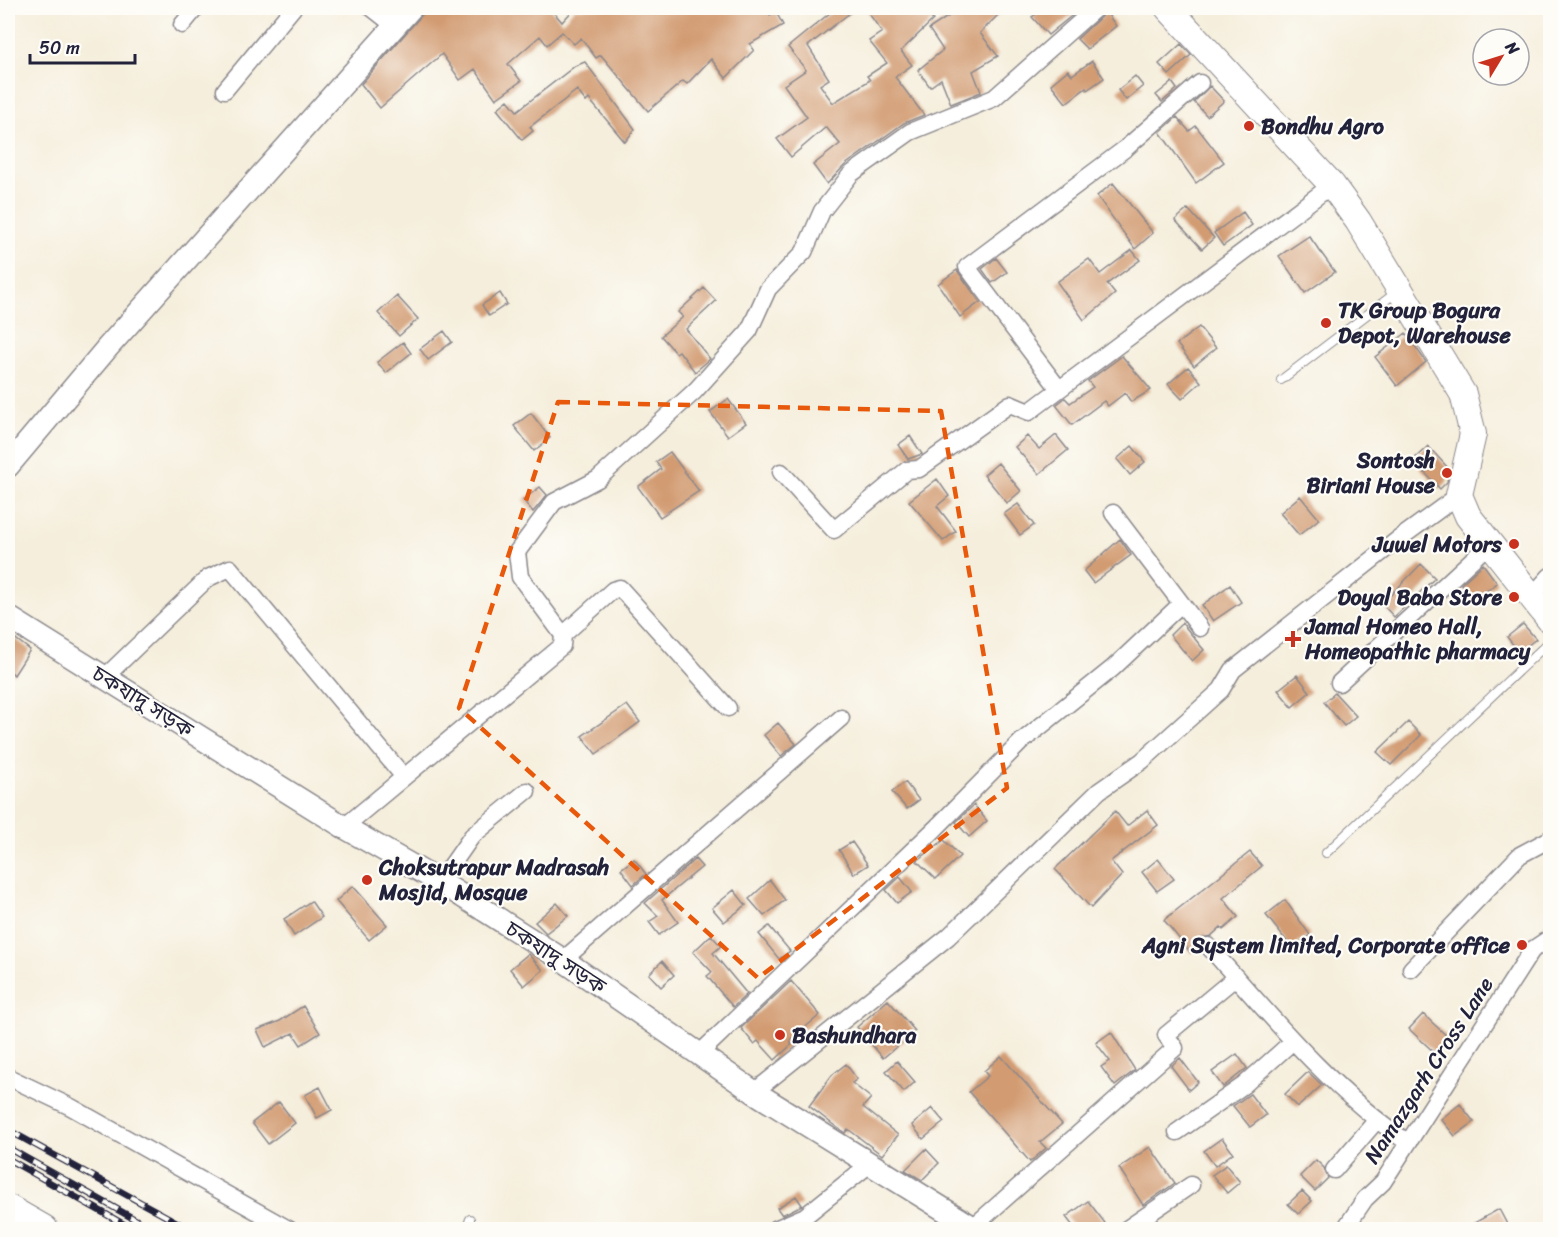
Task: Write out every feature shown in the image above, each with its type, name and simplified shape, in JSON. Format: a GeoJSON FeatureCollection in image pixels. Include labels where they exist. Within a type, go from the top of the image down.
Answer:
{"type":"FeatureCollection","features":[{"type":"Feature","properties":{"kind":"highway"},"geometry":{"type":"LineString","coordinates":[[8,1210],[43,1230]]}},
{"type":"Feature","properties":{"kind":"main road"},"geometry":{"type":"LineString","coordinates":[[1168,8],[1332,185],[1358,221],[1398,291],[1443,357],[1463,394],[1473,435],[1459,495],[1468,516],[1488,545],[1551,620]]}},
{"type":"Feature","properties":{"kind":"street"},"geometry":{"type":"LineString","coordinates":[[182,25],[196,8]]}},
{"type":"Feature","properties":{"kind":"street"},"geometry":{"type":"LineString","coordinates":[[225,90],[293,8]]}},
{"type":"Feature","properties":{"kind":"street"},"geometry":{"type":"LineString","coordinates":[[372,8],[395,26]]}},
{"type":"Feature","properties":{"kind":"street"},"geometry":{"type":"LineString","coordinates":[[8,466],[108,347],[411,8]]}},
{"type":"Feature","properties":{"kind":"street"},"geometry":{"type":"LineString","coordinates":[[564,636],[520,577],[517,552],[554,502],[598,479],[695,391],[749,331],[768,289],[804,252],[822,211],[851,174],[910,132],[994,98],[1096,8]]}},
{"type":"Feature","properties":{"kind":"street"},"geometry":{"type":"LineString","coordinates":[[1059,389],[967,267],[1126,148],[1200,83]]}},
{"type":"Feature","properties":{"kind":"street"},"geometry":{"type":"LineString","coordinates":[[781,472],[834,530],[907,470],[919,469],[1010,404],[1029,412],[1332,185]]}},
{"type":"Feature","properties":{"kind":"street"},"geometry":{"type":"LineString","coordinates":[[754,1092],[948,937],[1099,790],[1142,761],[1221,690],[1233,670],[1396,541],[1459,495]]}},
{"type":"Feature","properties":{"kind":"street"},"geometry":{"type":"LineString","coordinates":[[1113,513],[1200,628]]}},
{"type":"Feature","properties":{"kind":"street"},"geometry":{"type":"LineString","coordinates":[[1339,683],[1488,545]]}},
{"type":"Feature","properties":{"kind":"street"},"geometry":{"type":"LineString","coordinates":[[105,677],[208,578],[230,568],[404,777]]}},
{"type":"Feature","properties":{"kind":"street"},"geometry":{"type":"LineString","coordinates":[[1531,597],[1551,576]]}},
{"type":"Feature","properties":{"kind":"street"},"geometry":{"type":"LineString","coordinates":[[344,827],[552,656],[562,646],[564,636],[613,590],[620,588],[728,708]]}},
{"type":"Feature","properties":{"kind":"street"},"geometry":{"type":"LineString","coordinates":[[699,1054],[935,830],[1021,742],[1113,668],[1181,604]]}},
{"type":"Feature","properties":{"kind":"street","name":"চকযাদু সড়ক"},"geometry":{"type":"LineString","coordinates":[[8,617],[344,827],[440,882],[562,960],[754,1092],[975,1228]]}},
{"type":"Feature","properties":{"kind":"street"},"geometry":{"type":"LineString","coordinates":[[562,960],[841,718]]}},
{"type":"Feature","properties":{"kind":"street"},"geometry":{"type":"LineString","coordinates":[[440,882],[472,836],[527,791]]}},
{"type":"Feature","properties":{"kind":"street"},"geometry":{"type":"LineString","coordinates":[[1411,969],[1520,855],[1551,838]]}},
{"type":"Feature","properties":{"kind":"street","name":"Namazgarh Cross Lane"},"geometry":{"type":"LineString","coordinates":[[1344,1230],[1365,1199],[1383,1182],[1532,950],[1551,938]]}},
{"type":"Feature","properties":{"kind":"street"},"geometry":{"type":"LineString","coordinates":[[1208,946],[1293,1041],[1376,1121],[1407,1142]]}},
{"type":"Feature","properties":{"kind":"street"},"geometry":{"type":"LineString","coordinates":[[975,1228],[1174,1048],[1166,1035],[1236,977]]}},
{"type":"Feature","properties":{"kind":"street"},"geometry":{"type":"LineString","coordinates":[[1178,1132],[1244,1085],[1293,1041]]}},
{"type":"Feature","properties":{"kind":"street"},"geometry":{"type":"LineString","coordinates":[[8,1077],[72,1107],[290,1230]]}},
{"type":"Feature","properties":{"kind":"street"},"geometry":{"type":"LineString","coordinates":[[1334,1170],[1376,1121]]}},
{"type":"Feature","properties":{"kind":"street"},"geometry":{"type":"LineString","coordinates":[[774,1230],[805,1216],[871,1163]]}},
{"type":"Feature","properties":{"kind":"street"},"geometry":{"type":"LineString","coordinates":[[1125,1230],[1191,1185]]}},
{"type":"Feature","properties":{"kind":"lane"},"geometry":{"type":"LineString","coordinates":[[1281,380],[1398,291]]}},
{"type":"Feature","properties":{"kind":"lane"},"geometry":{"type":"LineString","coordinates":[[1326,853],[1551,641]]}},
{"type":"Feature","properties":{"kind":"lane"},"geometry":{"type":"LineString","coordinates":[[466,1230],[471,1219]]}},
{"type":"Feature","properties":{"kind":"highlighted area"},"geometry":{"type":"Polygon","coordinates":[[[558,402],[941,411],[1007,788],[758,978],[459,708],[558,402]]]}},
{"type":"Feature","properties":{"kind":"building"},"geometry":{"type":"Polygon","coordinates":[[[428,8],[470,8],[476,13],[484,8],[550,8],[562,22],[575,8],[765,8],[770,15],[776,12],[783,25],[750,44],[754,50],[726,78],[711,59],[687,84],[683,81],[648,111],[601,55],[596,58],[581,38],[574,44],[562,32],[547,45],[540,36],[508,64],[521,81],[496,99],[475,69],[460,80],[442,54],[380,108],[361,84],[428,8]]]}},
{"type":"Feature","properties":{"kind":"building"},"geometry":{"type":"Polygon","coordinates":[[[836,8],[856,8],[808,46],[829,79],[820,85],[833,103],[870,80],[867,76],[887,63],[869,41],[882,32],[865,8],[921,8],[933,20],[901,51],[912,65],[895,77],[924,115],[904,123],[845,165],[827,184],[813,165],[840,144],[826,127],[791,157],[777,139],[807,117],[784,85],[806,70],[788,47],[836,8]]]}},
{"type":"Feature","properties":{"kind":"building"},"geometry":{"type":"Polygon","coordinates":[[[961,8],[1005,8],[980,33],[998,56],[973,71],[981,92],[951,104],[941,79],[930,87],[918,70],[943,50],[929,29],[961,8]]]}},
{"type":"Feature","properties":{"kind":"building"},"geometry":{"type":"Polygon","coordinates":[[[1045,8],[1081,8],[1048,35],[1032,17],[1045,8]]]}},
{"type":"Feature","properties":{"kind":"building"},"geometry":{"type":"Polygon","coordinates":[[[1106,12],[1116,26],[1087,49],[1077,39],[1106,12]]]}},
{"type":"Feature","properties":{"kind":"building"},"geometry":{"type":"Polygon","coordinates":[[[1181,44],[1191,55],[1169,75],[1159,64],[1181,44]]]}},
{"type":"Feature","properties":{"kind":"building"},"geometry":{"type":"Polygon","coordinates":[[[1092,61],[1104,78],[1066,103],[1051,84],[1068,70],[1072,75],[1092,61]]]}},
{"type":"Feature","properties":{"kind":"building"},"geometry":{"type":"Polygon","coordinates":[[[585,62],[635,129],[625,142],[589,99],[586,102],[577,90],[530,127],[533,131],[522,140],[497,109],[508,100],[517,111],[575,66],[585,62]]]}},
{"type":"Feature","properties":{"kind":"building"},"geometry":{"type":"Polygon","coordinates":[[[1135,76],[1143,86],[1126,100],[1118,90],[1135,76]]]}},
{"type":"Feature","properties":{"kind":"building"},"geometry":{"type":"Polygon","coordinates":[[[1172,82],[1177,89],[1162,102],[1156,95],[1172,82]]]}},
{"type":"Feature","properties":{"kind":"building"},"geometry":{"type":"Polygon","coordinates":[[[1210,86],[1224,101],[1207,116],[1194,102],[1210,86]]]}},
{"type":"Feature","properties":{"kind":"building"},"geometry":{"type":"Polygon","coordinates":[[[1177,117],[1189,131],[1196,126],[1224,162],[1196,183],[1160,132],[1177,117]]]}},
{"type":"Feature","properties":{"kind":"building"},"geometry":{"type":"Polygon","coordinates":[[[1113,183],[1153,233],[1135,249],[1097,196],[1113,183]]]}},
{"type":"Feature","properties":{"kind":"building"},"geometry":{"type":"Polygon","coordinates":[[[1188,209],[1214,238],[1202,249],[1175,220],[1188,209]]]}},
{"type":"Feature","properties":{"kind":"building"},"geometry":{"type":"Polygon","coordinates":[[[1243,212],[1252,225],[1223,246],[1214,233],[1243,212]]]}},
{"type":"Feature","properties":{"kind":"building"},"geometry":{"type":"Polygon","coordinates":[[[1309,236],[1335,272],[1305,293],[1279,256],[1309,236]]]}},
{"type":"Feature","properties":{"kind":"building"},"geometry":{"type":"Polygon","coordinates":[[[1132,250],[1140,260],[1107,284],[1115,294],[1084,320],[1057,282],[1089,259],[1100,274],[1132,250]]]}},
{"type":"Feature","properties":{"kind":"building"},"geometry":{"type":"Polygon","coordinates":[[[996,258],[1007,272],[992,283],[982,269],[996,258]]]}},
{"type":"Feature","properties":{"kind":"building"},"geometry":{"type":"Polygon","coordinates":[[[957,270],[980,302],[960,317],[938,284],[957,270]]]}},
{"type":"Feature","properties":{"kind":"building"},"geometry":{"type":"Polygon","coordinates":[[[704,288],[716,301],[686,329],[710,359],[695,372],[679,351],[676,353],[661,336],[683,317],[678,312],[704,288]]]}},
{"type":"Feature","properties":{"kind":"building"},"geometry":{"type":"Polygon","coordinates":[[[500,293],[507,304],[489,316],[482,305],[500,293]]]}},
{"type":"Feature","properties":{"kind":"building"},"geometry":{"type":"Polygon","coordinates":[[[397,296],[418,319],[399,336],[378,313],[397,296]]]}},
{"type":"Feature","properties":{"kind":"building"},"geometry":{"type":"Polygon","coordinates":[[[1199,327],[1216,348],[1194,366],[1177,344],[1199,327]]]}},
{"type":"Feature","properties":{"kind":"building"},"geometry":{"type":"Polygon","coordinates":[[[444,331],[452,342],[428,360],[420,349],[444,331]]]}},
{"type":"Feature","properties":{"kind":"building"},"geometry":{"type":"Polygon","coordinates":[[[1406,333],[1426,362],[1397,386],[1375,357],[1406,333]]]}},
{"type":"Feature","properties":{"kind":"building"},"geometry":{"type":"Polygon","coordinates":[[[403,342],[411,353],[386,373],[377,362],[403,342]]]}},
{"type":"Feature","properties":{"kind":"building"},"geometry":{"type":"Polygon","coordinates":[[[1122,356],[1151,390],[1131,402],[1125,393],[1108,406],[1104,401],[1072,425],[1056,405],[1065,398],[1070,403],[1093,387],[1088,381],[1122,356]]]}},
{"type":"Feature","properties":{"kind":"building"},"geometry":{"type":"Polygon","coordinates":[[[1188,367],[1201,382],[1182,399],[1168,384],[1188,367]]]}},
{"type":"Feature","properties":{"kind":"building"},"geometry":{"type":"Polygon","coordinates":[[[728,399],[746,423],[728,436],[710,412],[728,399]]]}},
{"type":"Feature","properties":{"kind":"building"},"geometry":{"type":"Polygon","coordinates":[[[531,413],[550,438],[534,451],[514,426],[531,413]]]}},
{"type":"Feature","properties":{"kind":"building"},"geometry":{"type":"Polygon","coordinates":[[[1056,435],[1068,450],[1039,474],[1015,447],[1027,436],[1039,449],[1056,435]]]}},
{"type":"Feature","properties":{"kind":"building"},"geometry":{"type":"Polygon","coordinates":[[[910,436],[922,454],[908,459],[898,445],[910,436]]]}},
{"type":"Feature","properties":{"kind":"building"},"geometry":{"type":"Polygon","coordinates":[[[1132,446],[1145,462],[1130,475],[1117,459],[1132,446]]]}},
{"type":"Feature","properties":{"kind":"building"},"geometry":{"type":"Polygon","coordinates":[[[1428,446],[1449,469],[1447,482],[1440,489],[1413,460],[1428,446]]]}},
{"type":"Feature","properties":{"kind":"building"},"geometry":{"type":"Polygon","coordinates":[[[670,452],[699,491],[660,517],[638,487],[661,469],[656,462],[670,452]]]}},
{"type":"Feature","properties":{"kind":"building"},"geometry":{"type":"Polygon","coordinates":[[[998,463],[1021,491],[1007,503],[984,475],[998,463]]]}},
{"type":"Feature","properties":{"kind":"building"},"geometry":{"type":"Polygon","coordinates":[[[937,479],[949,496],[937,506],[956,531],[943,541],[909,501],[937,479]]]}},
{"type":"Feature","properties":{"kind":"building"},"geometry":{"type":"Polygon","coordinates":[[[540,487],[547,495],[533,512],[523,500],[540,487]]]}},
{"type":"Feature","properties":{"kind":"building"},"geometry":{"type":"Polygon","coordinates":[[[1300,496],[1319,519],[1299,535],[1280,513],[1300,496]]]}},
{"type":"Feature","properties":{"kind":"building"},"geometry":{"type":"Polygon","coordinates":[[[1018,504],[1034,525],[1020,535],[1004,514],[1018,504]]]}},
{"type":"Feature","properties":{"kind":"building"},"geometry":{"type":"Polygon","coordinates":[[[1120,539],[1131,555],[1093,583],[1084,571],[1120,539]]]}},
{"type":"Feature","properties":{"kind":"building"},"geometry":{"type":"Polygon","coordinates":[[[1421,564],[1435,578],[1394,617],[1382,604],[1421,564]]]}},
{"type":"Feature","properties":{"kind":"building"},"geometry":{"type":"Polygon","coordinates":[[[1483,564],[1497,583],[1474,600],[1461,584],[1483,564]]]}},
{"type":"Feature","properties":{"kind":"building"},"geometry":{"type":"Polygon","coordinates":[[[1230,585],[1241,602],[1213,621],[1202,605],[1230,585]]]}},
{"type":"Feature","properties":{"kind":"building"},"geometry":{"type":"Polygon","coordinates":[[[1182,623],[1204,650],[1192,661],[1170,635],[1182,623]]]}},
{"type":"Feature","properties":{"kind":"building"},"geometry":{"type":"Polygon","coordinates":[[[1523,624],[1536,639],[1519,652],[1507,637],[1523,624]]]}},
{"type":"Feature","properties":{"kind":"building"},"geometry":{"type":"Polygon","coordinates":[[[8,633],[30,650],[14,675],[8,669],[8,633]]]}},
{"type":"Feature","properties":{"kind":"building"},"geometry":{"type":"Polygon","coordinates":[[[1297,675],[1310,692],[1292,707],[1278,690],[1297,675]]]}},
{"type":"Feature","properties":{"kind":"building"},"geometry":{"type":"Polygon","coordinates":[[[1335,693],[1356,716],[1344,726],[1324,702],[1335,693]]]}},
{"type":"Feature","properties":{"kind":"building"},"geometry":{"type":"Polygon","coordinates":[[[627,705],[640,722],[596,754],[582,736],[627,705]]]}},
{"type":"Feature","properties":{"kind":"building"},"geometry":{"type":"Polygon","coordinates":[[[1408,722],[1421,735],[1391,765],[1377,752],[1408,722]]]}},
{"type":"Feature","properties":{"kind":"building"},"geometry":{"type":"Polygon","coordinates":[[[778,723],[796,744],[781,756],[764,735],[778,723]]]}},
{"type":"Feature","properties":{"kind":"building"},"geometry":{"type":"Polygon","coordinates":[[[905,782],[919,800],[907,809],[892,792],[905,782]]]}},
{"type":"Feature","properties":{"kind":"building"},"geometry":{"type":"Polygon","coordinates":[[[974,805],[987,821],[969,837],[956,822],[974,805]]]}},
{"type":"Feature","properties":{"kind":"building"},"geometry":{"type":"Polygon","coordinates":[[[1147,810],[1158,825],[1111,861],[1122,875],[1091,908],[1055,869],[1115,811],[1127,826],[1147,810]]]}},
{"type":"Feature","properties":{"kind":"building"},"geometry":{"type":"Polygon","coordinates":[[[944,840],[960,856],[936,879],[917,861],[944,840]]]}},
{"type":"Feature","properties":{"kind":"building"},"geometry":{"type":"Polygon","coordinates":[[[852,842],[868,865],[854,874],[839,850],[852,842]]]}},
{"type":"Feature","properties":{"kind":"building"},"geometry":{"type":"Polygon","coordinates":[[[1250,852],[1262,866],[1223,898],[1238,917],[1223,930],[1221,927],[1211,936],[1202,938],[1198,947],[1191,953],[1164,920],[1250,852]]]}},
{"type":"Feature","properties":{"kind":"building"},"geometry":{"type":"Polygon","coordinates":[[[634,859],[646,874],[633,885],[621,869],[634,859]]]}},
{"type":"Feature","properties":{"kind":"building"},"geometry":{"type":"Polygon","coordinates":[[[695,859],[702,867],[662,900],[678,922],[659,935],[649,922],[658,916],[645,903],[695,859]]]}},
{"type":"Feature","properties":{"kind":"building"},"geometry":{"type":"Polygon","coordinates":[[[1158,859],[1174,879],[1157,891],[1142,872],[1158,859]]]}},
{"type":"Feature","properties":{"kind":"building"},"geometry":{"type":"Polygon","coordinates":[[[900,877],[912,892],[897,903],[886,890],[900,877]]]}},
{"type":"Feature","properties":{"kind":"building"},"geometry":{"type":"Polygon","coordinates":[[[770,880],[785,900],[764,916],[749,899],[770,880]]]}},
{"type":"Feature","properties":{"kind":"building"},"geometry":{"type":"Polygon","coordinates":[[[353,886],[387,925],[369,940],[336,901],[353,886]]]}},
{"type":"Feature","properties":{"kind":"building"},"geometry":{"type":"Polygon","coordinates":[[[734,890],[746,905],[724,922],[712,908],[734,890]]]}},
{"type":"Feature","properties":{"kind":"building"},"geometry":{"type":"Polygon","coordinates":[[[1285,900],[1310,935],[1292,948],[1266,915],[1285,900]]]}},
{"type":"Feature","properties":{"kind":"building"},"geometry":{"type":"Polygon","coordinates":[[[311,901],[322,917],[294,936],[284,919],[311,901]]]}},
{"type":"Feature","properties":{"kind":"building"},"geometry":{"type":"Polygon","coordinates":[[[557,903],[568,916],[546,933],[535,922],[557,903]]]}},
{"type":"Feature","properties":{"kind":"building"},"geometry":{"type":"Polygon","coordinates":[[[769,926],[790,951],[779,959],[759,934],[769,926]]]}},
{"type":"Feature","properties":{"kind":"building"},"geometry":{"type":"Polygon","coordinates":[[[711,935],[721,946],[713,953],[747,994],[733,1007],[707,976],[712,972],[693,952],[711,935]]]}},
{"type":"Feature","properties":{"kind":"building"},"geometry":{"type":"Polygon","coordinates":[[[528,954],[543,970],[524,986],[510,969],[528,954]]]}},
{"type":"Feature","properties":{"kind":"building"},"geometry":{"type":"Polygon","coordinates":[[[662,961],[674,975],[661,987],[649,974],[662,961]]]}},
{"type":"Feature","properties":{"kind":"building"},"geometry":{"type":"Polygon","coordinates":[[[791,981],[820,1015],[790,1040],[792,1044],[775,1060],[758,1041],[754,1044],[741,1028],[791,981]]]}},
{"type":"Feature","properties":{"kind":"building"},"geometry":{"type":"Polygon","coordinates":[[[888,1000],[915,1031],[883,1058],[857,1027],[888,1000]]]}},
{"type":"Feature","properties":{"kind":"building"},"geometry":{"type":"Polygon","coordinates":[[[303,1006],[320,1033],[301,1045],[293,1033],[265,1047],[257,1030],[280,1021],[303,1006]]]}},
{"type":"Feature","properties":{"kind":"building"},"geometry":{"type":"Polygon","coordinates":[[[1423,1014],[1450,1039],[1436,1054],[1409,1029],[1423,1014]]]}},
{"type":"Feature","properties":{"kind":"building"},"geometry":{"type":"Polygon","coordinates":[[[1111,1032],[1135,1070],[1115,1086],[1101,1067],[1110,1061],[1096,1043],[1111,1032]]]}},
{"type":"Feature","properties":{"kind":"building"},"geometry":{"type":"Polygon","coordinates":[[[1237,1054],[1247,1068],[1223,1087],[1212,1072],[1237,1054]]]}},
{"type":"Feature","properties":{"kind":"building"},"geometry":{"type":"Polygon","coordinates":[[[1001,1056],[1062,1124],[1040,1142],[1046,1148],[1030,1162],[969,1092],[988,1076],[984,1071],[1001,1056]]]}},
{"type":"Feature","properties":{"kind":"building"},"geometry":{"type":"Polygon","coordinates":[[[1180,1058],[1198,1082],[1189,1090],[1171,1066],[1180,1058]]]}},
{"type":"Feature","properties":{"kind":"building"},"geometry":{"type":"Polygon","coordinates":[[[897,1061],[915,1082],[904,1092],[886,1071],[897,1061]]]}},
{"type":"Feature","properties":{"kind":"building"},"geometry":{"type":"Polygon","coordinates":[[[846,1064],[857,1079],[852,1083],[871,1098],[863,1107],[898,1135],[882,1155],[848,1129],[845,1133],[809,1106],[832,1075],[846,1064]]]}},
{"type":"Feature","properties":{"kind":"building"},"geometry":{"type":"Polygon","coordinates":[[[1308,1072],[1322,1085],[1298,1107],[1285,1094],[1308,1072]]]}},
{"type":"Feature","properties":{"kind":"building"},"geometry":{"type":"Polygon","coordinates":[[[320,1087],[332,1110],[317,1118],[305,1095],[320,1087]]]}},
{"type":"Feature","properties":{"kind":"building"},"geometry":{"type":"Polygon","coordinates":[[[1250,1094],[1266,1115],[1250,1127],[1233,1106],[1250,1094]]]}},
{"type":"Feature","properties":{"kind":"building"},"geometry":{"type":"Polygon","coordinates":[[[279,1102],[295,1123],[268,1144],[252,1123],[279,1102]]]}},
{"type":"Feature","properties":{"kind":"building"},"geometry":{"type":"Polygon","coordinates":[[[1460,1104],[1474,1122],[1455,1136],[1441,1119],[1460,1104]]]}},
{"type":"Feature","properties":{"kind":"building"},"geometry":{"type":"Polygon","coordinates":[[[932,1108],[944,1122],[923,1139],[912,1125],[932,1108]]]}},
{"type":"Feature","properties":{"kind":"building"},"geometry":{"type":"Polygon","coordinates":[[[1222,1138],[1233,1153],[1215,1166],[1204,1151],[1222,1138]]]}},
{"type":"Feature","properties":{"kind":"building"},"geometry":{"type":"Polygon","coordinates":[[[1150,1147],[1175,1183],[1143,1205],[1119,1168],[1150,1147]]]}},
{"type":"Feature","properties":{"kind":"building"},"geometry":{"type":"Polygon","coordinates":[[[926,1149],[939,1163],[922,1180],[905,1170],[926,1149]]]}},
{"type":"Feature","properties":{"kind":"building"},"geometry":{"type":"Polygon","coordinates":[[[1316,1160],[1324,1168],[1328,1178],[1315,1191],[1300,1176],[1316,1160]]]}},
{"type":"Feature","properties":{"kind":"building"},"geometry":{"type":"Polygon","coordinates":[[[1226,1165],[1240,1182],[1227,1193],[1212,1175],[1226,1165]]]}},
{"type":"Feature","properties":{"kind":"building"},"geometry":{"type":"Polygon","coordinates":[[[1302,1191],[1312,1201],[1298,1214],[1288,1204],[1302,1191]]]}},
{"type":"Feature","properties":{"kind":"building"},"geometry":{"type":"Polygon","coordinates":[[[796,1196],[802,1205],[782,1215],[777,1208],[796,1196]]]}},
{"type":"Feature","properties":{"kind":"building"},"geometry":{"type":"Polygon","coordinates":[[[1088,1201],[1105,1223],[1096,1230],[1076,1230],[1066,1217],[1088,1201]]]}},
{"type":"Feature","properties":{"kind":"building"},"geometry":{"type":"Polygon","coordinates":[[[1499,1209],[1510,1230],[1462,1230],[1499,1209]]]}},
{"type":"Feature","properties":{"kind":"railway"},"geometry":{"type":"LineString","coordinates":[[8,1130],[191,1230]]}},
{"type":"Feature","properties":{"kind":"railway"},"geometry":{"type":"LineString","coordinates":[[8,1148],[154,1230]]}},
{"type":"Feature","properties":{"kind":"railway"},"geometry":{"type":"LineString","coordinates":[[8,1159],[134,1230]]}},
{"type":"Feature","properties":{"kind":"place","name":"Bondhu Agro"},"geometry":{"type":"Point","coordinates":[1249,126]}},
{"type":"Feature","properties":{"kind":"place","name":"TK Group Bogura Depot, Warehouse"},"geometry":{"type":"Point","coordinates":[1326,323]}},
{"type":"Feature","properties":{"kind":"place","name":"Sontosh Biriani House"},"geometry":{"type":"Point","coordinates":[1447,473]}},
{"type":"Feature","properties":{"kind":"place","name":"Juwel Motors"},"geometry":{"type":"Point","coordinates":[1514,544]}},
{"type":"Feature","properties":{"kind":"place","name":"Doyal Baba Store"},"geometry":{"type":"Point","coordinates":[1514,597]}},
{"type":"Feature","properties":{"kind":"place","name":"Jamal Homeo Hall, Homeopathic pharmacy"},"geometry":{"type":"Point","coordinates":[1293,639]}},
{"type":"Feature","properties":{"kind":"place","name":"Choksutrapur Madrasah Mosjid, Mosque"},"geometry":{"type":"Point","coordinates":[367,880]}},
{"type":"Feature","properties":{"kind":"place","name":"Agni System limited, Corporate office"},"geometry":{"type":"Point","coordinates":[1522,945]}},
{"type":"Feature","properties":{"kind":"place","name":"Bashundhara"},"geometry":{"type":"Point","coordinates":[780,1035]}}]}
